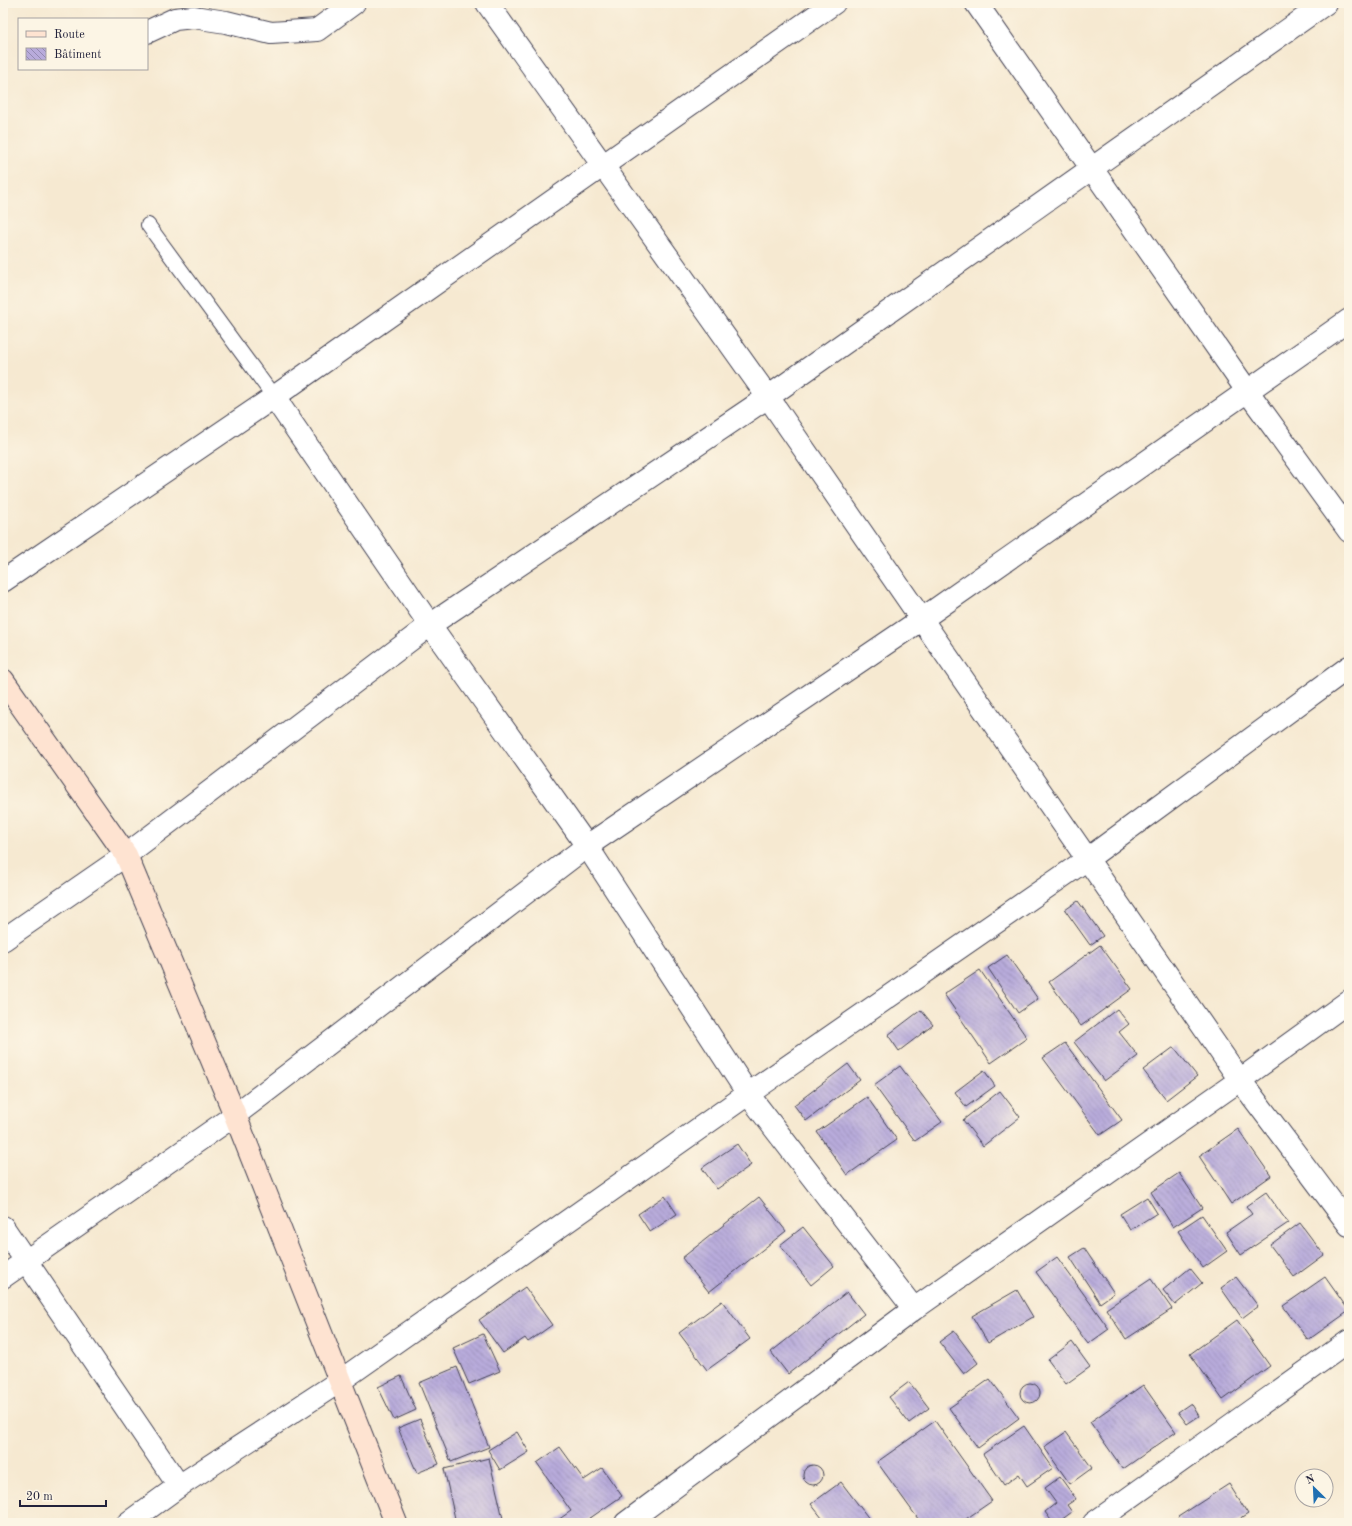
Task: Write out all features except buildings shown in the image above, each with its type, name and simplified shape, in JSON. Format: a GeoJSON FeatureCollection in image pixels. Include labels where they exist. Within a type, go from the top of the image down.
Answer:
{"type":"FeatureCollection","features":[{"type":"Feature","properties":{"kind":"street"},"geometry":{"type":"LineString","coordinates":[[148,32],[175,19],[193,17],[226,22],[271,33],[317,30],[354,3]]}},
{"type":"Feature","properties":{"kind":"street"},"geometry":{"type":"LineString","coordinates":[[487,3],[768,397],[922,619],[1086,860],[1240,1080],[1349,1226]]}},
{"type":"Feature","properties":{"kind":"street"},"geometry":{"type":"LineString","coordinates":[[3,581],[274,397],[834,3]]}},
{"type":"Feature","properties":{"kind":"street"},"geometry":{"type":"LineString","coordinates":[[976,3],[1248,392],[1349,531]]}},
{"type":"Feature","properties":{"kind":"street"},"geometry":{"type":"LineString","coordinates":[[3,940],[126,855],[430,625],[768,397],[1326,3]]}},
{"type":"Feature","properties":{"kind":"street"},"geometry":{"type":"LineString","coordinates":[[3,1277],[235,1115],[587,846],[922,619],[1349,320]]}},
{"type":"Feature","properties":{"kind":"street"},"geometry":{"type":"LineString","coordinates":[[274,397],[430,625],[587,846],[748,1094],[914,1309]]}},
{"type":"Feature","properties":{"kind":"street"},"geometry":{"type":"LineString","coordinates":[[128,1523],[179,1486],[340,1381],[748,1094],[1086,860],[1349,667]]}},
{"type":"Feature","properties":{"kind":"street"},"geometry":{"type":"LineString","coordinates":[[3,680],[126,855],[235,1115],[396,1523]]}},
{"type":"Feature","properties":{"kind":"street"},"geometry":{"type":"LineString","coordinates":[[626,1523],[914,1309],[1240,1080],[1349,1001]]}},
{"type":"Feature","properties":{"kind":"street"},"geometry":{"type":"LineString","coordinates":[[3,1227],[179,1486]]}},
{"type":"Feature","properties":{"kind":"street"},"geometry":{"type":"LineString","coordinates":[[1094,1523],[1349,1341]]}},
{"type":"Feature","properties":{"kind":"lane"},"geometry":{"type":"LineString","coordinates":[[148,225],[274,397]]}}]}
